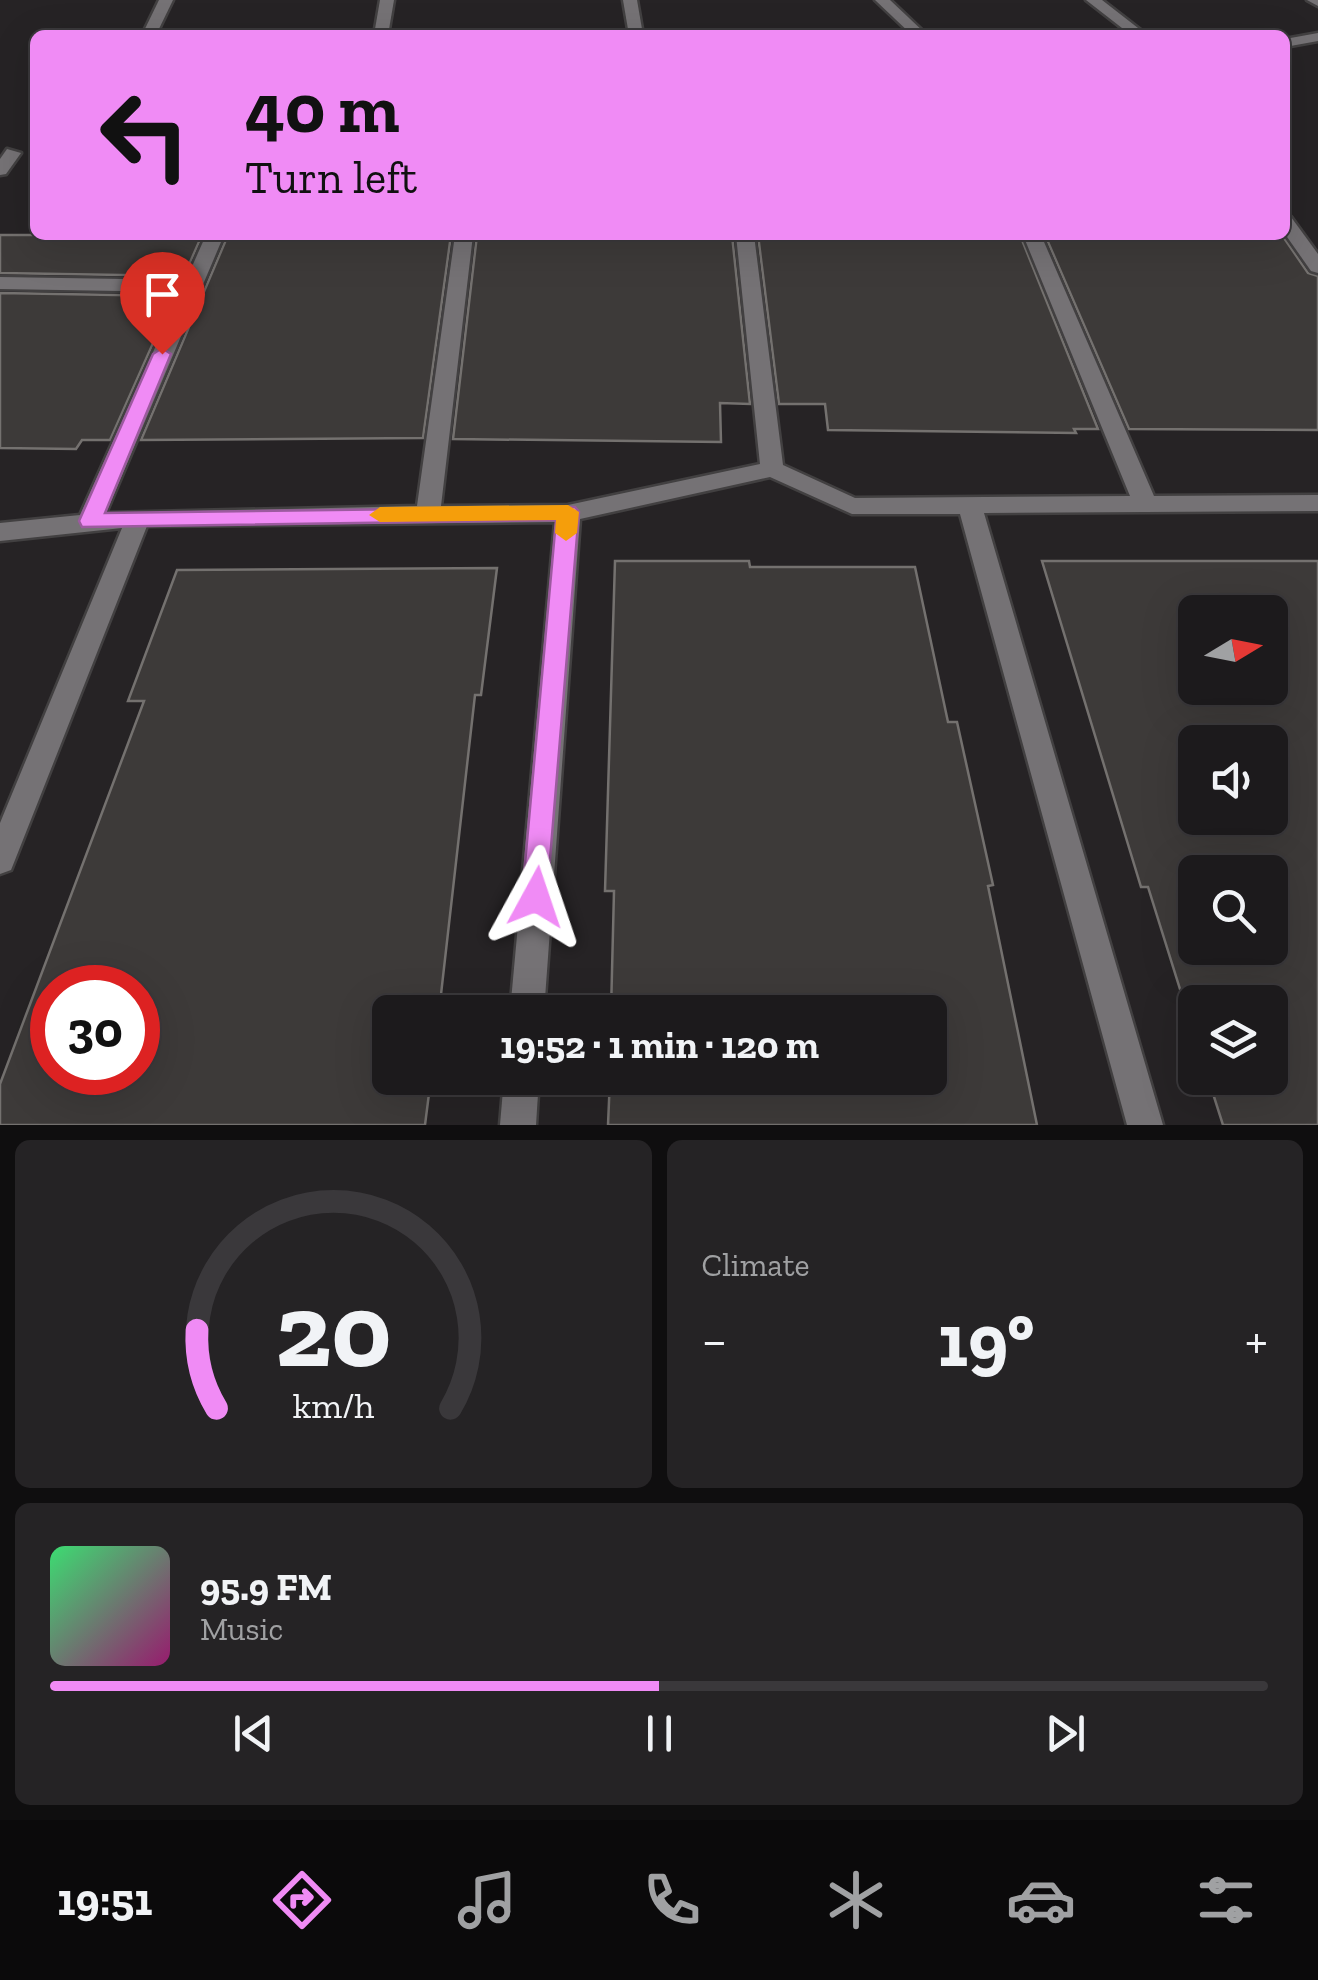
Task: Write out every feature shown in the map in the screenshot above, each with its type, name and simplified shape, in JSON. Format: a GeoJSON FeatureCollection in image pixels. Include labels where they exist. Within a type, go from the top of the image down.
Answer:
{"type":"FeatureCollection","features":[{"type":"Feature","properties":{"kind":"street"},"geometry":{"type":"LineString","coordinates":[[151,30],[166,0]]}},
{"type":"Feature","properties":{"kind":"street"},"geometry":{"type":"LineString","coordinates":[[382,30],[387,0]]}},
{"type":"Feature","properties":{"kind":"street"},"geometry":{"type":"LineString","coordinates":[[630,0],[635,30]]}},
{"type":"Feature","properties":{"kind":"street"},"geometry":{"type":"LineString","coordinates":[[882,0],[915,30]]}},
{"type":"Feature","properties":{"kind":"street"},"geometry":{"type":"LineString","coordinates":[[1094,0],[1133,30]]}},
{"type":"Feature","properties":{"kind":"street"},"geometry":{"type":"LineString","coordinates":[[1290,41],[1318,37]]}},
{"type":"Feature","properties":{"kind":"street"},"geometry":{"type":"LineString","coordinates":[[0,170],[13,153]]}},
{"type":"Feature","properties":{"kind":"street"},"geometry":{"type":"LineString","coordinates":[[1290,229],[1318,267]]}},
{"type":"Feature","properties":{"kind":"street"},"geometry":{"type":"LineString","coordinates":[[90,521],[213,240]]}},
{"type":"Feature","properties":{"kind":"street"},"geometry":{"type":"LineString","coordinates":[[428,514],[463,240]]}},
{"type":"Feature","properties":{"kind":"street"},"geometry":{"type":"LineString","coordinates":[[747,240],[772,470]]}},
{"type":"Feature","properties":{"kind":"street"},"geometry":{"type":"LineString","coordinates":[[1034,240],[1146,506]]}},
{"type":"Feature","properties":{"kind":"street"},"geometry":{"type":"LineString","coordinates":[[0,283],[190,286]]}},
{"type":"Feature","properties":{"kind":"street"},"geometry":{"type":"LineString","coordinates":[[0,532],[138,518],[568,512],[772,470],[852,506],[1318,503]]}},
{"type":"Feature","properties":{"kind":"street"},"geometry":{"type":"LineString","coordinates":[[970,506],[1146,1125]]}},
{"type":"Feature","properties":{"kind":"street"},"geometry":{"type":"LineString","coordinates":[[528,995],[568,512]]}},
{"type":"Feature","properties":{"kind":"street"},"geometry":{"type":"LineString","coordinates":[[0,860],[138,518]]}},
{"type":"Feature","properties":{"kind":"street"},"geometry":{"type":"LineString","coordinates":[[518,1125],[521,1095]]}},
{"type":"Feature","properties":{"kind":"building"},"geometry":{"type":"Polygon","coordinates":[[[0,235],[30,235],[30,240],[200,240],[184,276],[0,273],[0,235]]]}},
{"type":"Feature","properties":{"kind":"building"},"geometry":{"type":"Polygon","coordinates":[[[226,240],[450,240],[423,438],[141,440],[226,240]]]}},
{"type":"Feature","properties":{"kind":"building"},"geometry":{"type":"Polygon","coordinates":[[[476,240],[733,240],[750,404],[720,403],[721,442],[453,439],[476,240]]]}},
{"type":"Feature","properties":{"kind":"building"},"geometry":{"type":"Polygon","coordinates":[[[759,240],[1022,240],[1098,429],[1074,429],[1076,433],[828,430],[825,404],[779,404],[759,240]]]}},
{"type":"Feature","properties":{"kind":"building"},"geometry":{"type":"Polygon","coordinates":[[[1047,240],[1285,240],[1308,273],[1318,276],[1318,430],[1129,429],[1047,240]]]}},
{"type":"Feature","properties":{"kind":"building"},"geometry":{"type":"Polygon","coordinates":[[[0,293],[174,296],[110,440],[82,440],[76,449],[0,448],[0,293]]]}},
{"type":"Feature","properties":{"kind":"building"},"geometry":{"type":"Polygon","coordinates":[[[615,561],[749,561],[750,567],[915,567],[948,722],[957,722],[993,885],[988,886],[1037,1125],[608,1125],[609,1095],[947,1095],[947,995],[611,995],[614,891],[605,891],[615,561]]]}},
{"type":"Feature","properties":{"kind":"building"},"geometry":{"type":"Polygon","coordinates":[[[1042,561],[1318,561],[1318,1125],[1223,1125],[1213,1095],[1288,1095],[1288,985],[1179,985],[1148,887],[1141,887],[1042,561]]]}},
{"type":"Feature","properties":{"kind":"building"},"geometry":{"type":"Polygon","coordinates":[[[497,568],[481,695],[475,695],[441,995],[372,995],[372,1095],[429,1095],[425,1125],[0,1125],[0,1084],[30,1004],[30,1095],[160,1095],[160,965],[45,965],[144,701],[128,701],[177,570],[497,568]]]}},
{"type":"Feature","properties":{"kind":"slow traffic"},"geometry":{"type":"LineString","coordinates":[[380,515],[568,512],[566,533]]}},
{"type":"Feature","properties":{"kind":"route"},"geometry":{"type":"LineString","coordinates":[[162,354],[90,521],[568,512],[536,897]]}}]}
